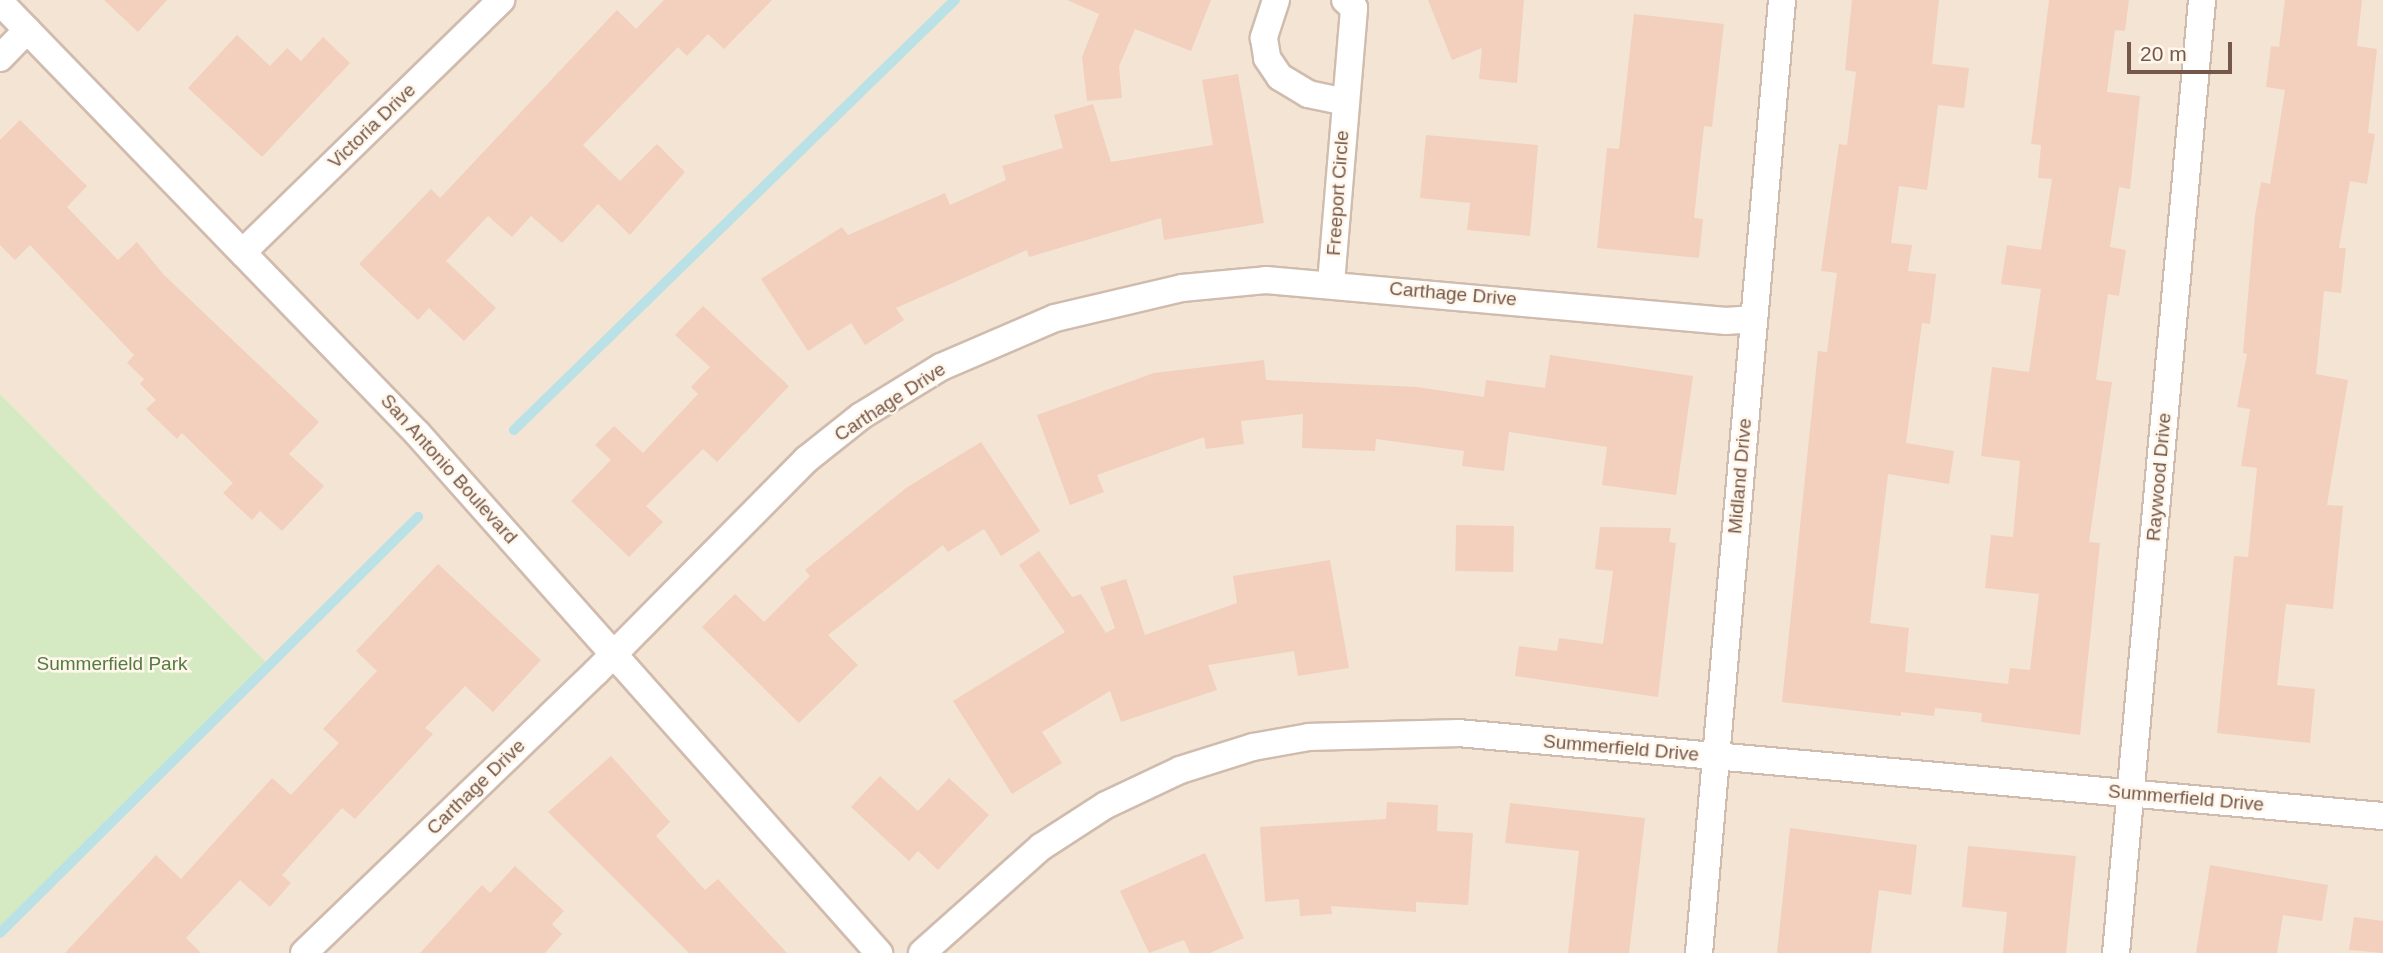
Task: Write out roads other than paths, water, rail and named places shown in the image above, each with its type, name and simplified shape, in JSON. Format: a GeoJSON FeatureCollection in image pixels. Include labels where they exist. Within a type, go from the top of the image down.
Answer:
{"type":"FeatureCollection","features":[{"type":"Feature","properties":{"kind":"street","name":"Victoria Drive"},"geometry":{"type":"LineString","coordinates":[[243,252],[501,0]]}},
{"type":"Feature","properties":{"kind":"street","name":"Freeport Circle"},"geometry":{"type":"LineString","coordinates":[[1276,0],[1264,38],[1267,58],[1280,77],[1294,87],[1345,102]]}},
{"type":"Feature","properties":{"kind":"street","name":"Freeport Circle"},"geometry":{"type":"LineString","coordinates":[[1331,283],[1354,8],[1345,0]]}},
{"type":"Feature","properties":{"kind":"street","name":"Midland Drive"},"geometry":{"type":"LineString","coordinates":[[1699,953],[1782,0]]}},
{"type":"Feature","properties":{"kind":"street","name":"Raywood Drive"},"geometry":{"type":"LineString","coordinates":[[2116,953],[2202,0]]}},
{"type":"Feature","properties":{"kind":"street","name":"San Antonio Boulevard"},"geometry":{"type":"LineString","coordinates":[[0,2],[386,400],[615,653],[879,953]]}},
{"type":"Feature","properties":{"kind":"street"},"geometry":{"type":"LineString","coordinates":[[0,58],[27,30]]}},
{"type":"Feature","properties":{"kind":"street","name":"Carthage Drive"},"geometry":{"type":"LineString","coordinates":[[304,953],[615,653],[807,459],[861,416],[941,367],[1055,318],[1182,288],[1266,280],[1331,283],[1726,321],[1754,319]]}},
{"type":"Feature","properties":{"kind":"street","name":"Summerfield Drive"},"geometry":{"type":"LineString","coordinates":[[922,953],[1041,847],[1106,805],[1180,769],[1253,747],[1309,737],[1458,733],[2383,816]]}},
{"type":"Feature","properties":{"kind":"waterway"},"geometry":{"type":"LineString","coordinates":[[514,430],[955,0]]}},
{"type":"Feature","properties":{"kind":"waterway"},"geometry":{"type":"LineString","coordinates":[[0,933],[418,517]]}},
{"type":"Feature","properties":{"kind":"park label","name":"Summerfield Park"},"geometry":{"type":"Point","coordinates":[112,664]}}]}
